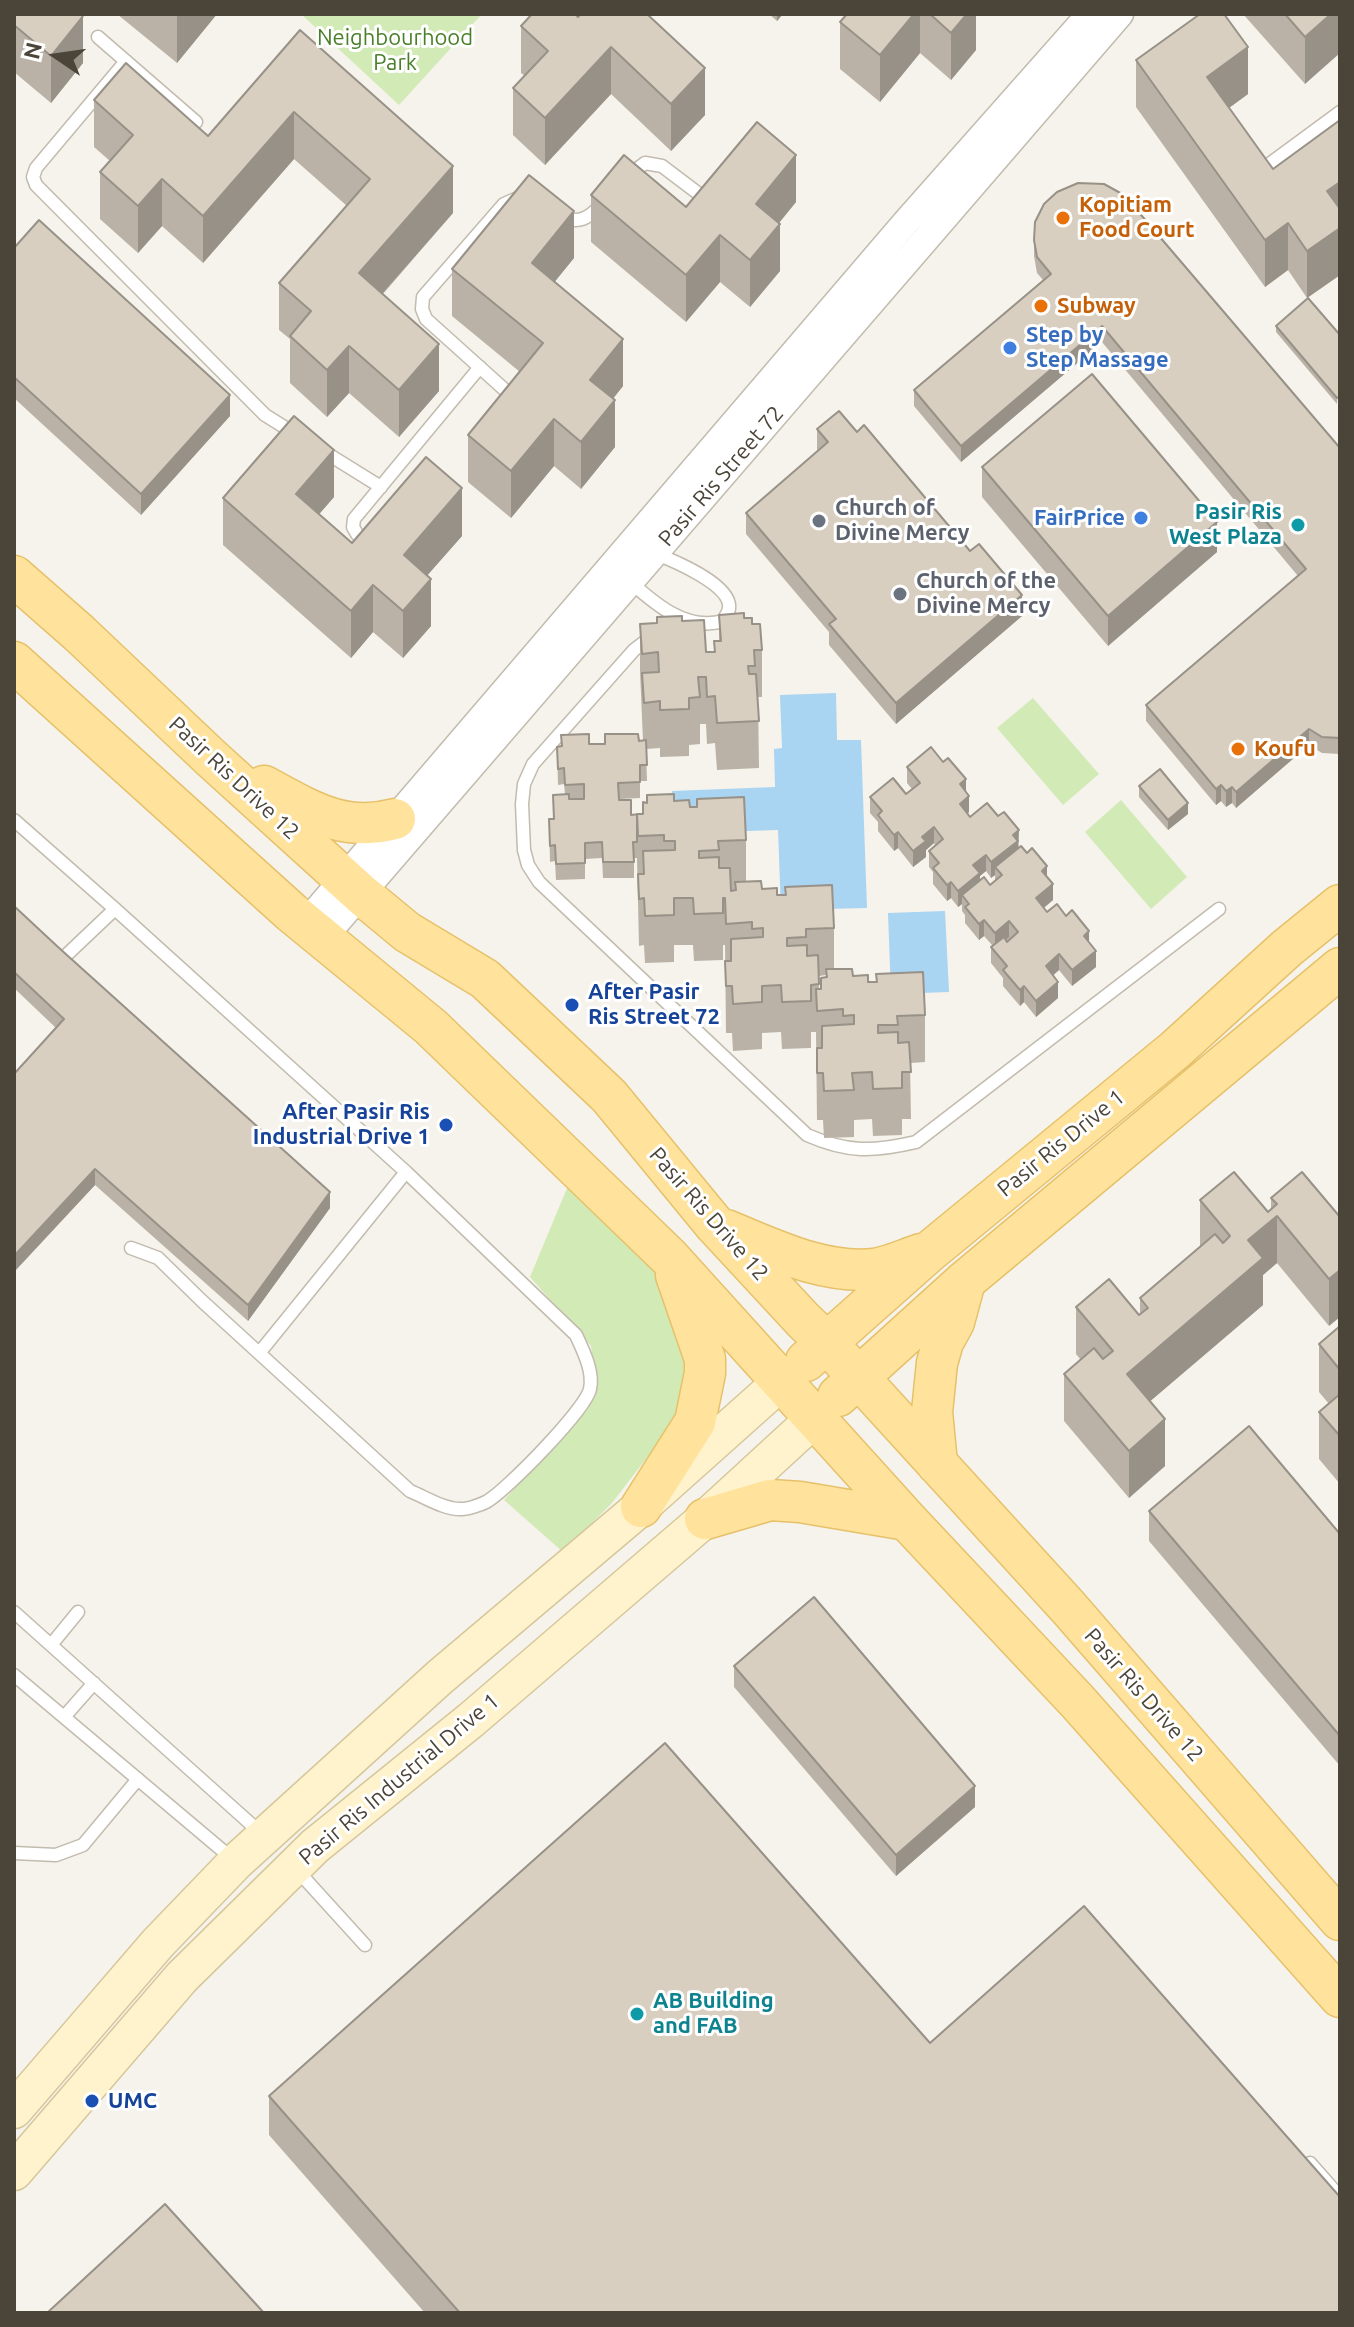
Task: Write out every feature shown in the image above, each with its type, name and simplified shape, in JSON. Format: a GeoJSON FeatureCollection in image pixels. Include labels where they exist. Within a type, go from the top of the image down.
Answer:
{"type":"FeatureCollection","features":[{"type":"Feature","properties":{"kind":"main road","name":"Pasir Ris Drive 12"},"geometry":{"type":"LineString","coordinates":[[14,576],[353,886],[407,932],[485,979],[609,1096],[715,1225],[859,1377],[1068,1607],[1340,1920]]}},
{"type":"Feature","properties":{"kind":"main road"},"geometry":{"type":"LineString","coordinates":[[14,662],[314,931],[431,1027],[669,1257],[907,1520],[1077,1701],[1340,1997]]}},
{"type":"Feature","properties":{"kind":"main road"},"geometry":{"type":"LineString","coordinates":[[211,758],[315,813],[355,824],[374,825],[395,819]]}},
{"type":"Feature","properties":{"kind":"main road","name":"Pasir Ris Drive 1"},"geometry":{"type":"LineString","coordinates":[[782,1381],[929,1252],[1176,1049],[1287,948],[1340,905]]}},
{"type":"Feature","properties":{"kind":"main road","name":"Pasir Ris Drive 1"},"geometry":{"type":"LineString","coordinates":[[815,1418],[965,1281],[1340,968]]}},
{"type":"Feature","properties":{"kind":"main road"},"geometry":{"type":"LineString","coordinates":[[715,1225],[780,1252],[836,1267],[876,1269],[929,1252]]}},
{"type":"Feature","properties":{"kind":"main road"},"geometry":{"type":"LineString","coordinates":[[641,1507],[695,1422],[705,1373],[705,1359],[669,1257]]}},
{"type":"Feature","properties":{"kind":"main road"},"geometry":{"type":"LineString","coordinates":[[937,1464],[932,1412],[937,1363],[943,1342],[954,1322],[965,1281]]}},
{"type":"Feature","properties":{"kind":"main road","name":"Pasir Ris Industrial Drive 1"},"geometry":{"type":"LineString","coordinates":[[14,2110],[158,1943],[264,1835],[440,1677],[641,1507],[782,1381]]}},
{"type":"Feature","properties":{"kind":"main road","name":"Pasir Ris Industrial Drive 1"},"geometry":{"type":"LineString","coordinates":[[14,2172],[182,1977],[315,1846],[471,1720],[705,1519],[815,1418]]}},
{"type":"Feature","properties":{"kind":"main road"},"geometry":{"type":"LineString","coordinates":[[705,1519],[770,1500],[907,1520]]}},
{"type":"Feature","properties":{"kind":"main road"},"geometry":{"type":"LineString","coordinates":[[236,1862],[258,1874],[294,1867]]}},
{"type":"Feature","properties":{"kind":"street","name":"Pasir Ris Street 72"},"geometry":{"type":"LineString","coordinates":[[644,547],[906,222],[1090,14]]}},
{"type":"Feature","properties":{"kind":"street","name":"Pasir Ris Street 72"},"geometry":{"type":"LineString","coordinates":[[353,886],[395,819],[620,574],[1120,14]]}},
{"type":"Feature","properties":{"kind":"street","name":"Pasir Ris Street 72"},"geometry":{"type":"LineString","coordinates":[[314,931],[620,574]]}},
{"type":"Feature","properties":{"kind":"lane"},"geometry":{"type":"LineString","coordinates":[[98,37],[196,122]]}},
{"type":"Feature","properties":{"kind":"lane"},"geometry":{"type":"LineString","coordinates":[[126,61],[36,168],[33,177],[36,185],[265,415],[304,439]]}},
{"type":"Feature","properties":{"kind":"lane"},"geometry":{"type":"LineString","coordinates":[[1268,165],[1340,112]]}},
{"type":"Feature","properties":{"kind":"lane"},"geometry":{"type":"LineString","coordinates":[[620,184],[645,163],[662,166],[699,194]]}},
{"type":"Feature","properties":{"kind":"lane"},"geometry":{"type":"LineString","coordinates":[[553,211],[575,222],[589,218],[610,196]]}},
{"type":"Feature","properties":{"kind":"lane"},"geometry":{"type":"LineString","coordinates":[[515,399],[426,319],[422,309],[423,297],[504,204],[517,197],[530,197]]}},
{"type":"Feature","properties":{"kind":"lane"},"geometry":{"type":"LineString","coordinates":[[370,546],[357,534],[353,527],[354,519],[480,367]]}},
{"type":"Feature","properties":{"kind":"lane"},"geometry":{"type":"LineString","coordinates":[[316,447],[381,487]]}},
{"type":"Feature","properties":{"kind":"lane"},"geometry":{"type":"LineString","coordinates":[[620,574],[675,617],[711,624],[723,621],[729,609],[728,597],[716,585],[644,547]]}},
{"type":"Feature","properties":{"kind":"lane"},"geometry":{"type":"LineString","coordinates":[[675,617],[634,650],[533,764],[524,784],[524,850],[528,865],[539,882],[807,1135],[833,1146],[859,1150],[892,1148],[916,1142],[1219,909]]}},
{"type":"Feature","properties":{"kind":"lane"},"geometry":{"type":"LineString","coordinates":[[14,820],[406,1172],[576,1335],[588,1361],[591,1389],[577,1413],[539,1454],[487,1502],[463,1510],[441,1504],[410,1491],[158,1258],[131,1248]]}},
{"type":"Feature","properties":{"kind":"lane"},"geometry":{"type":"LineString","coordinates":[[58,963],[115,909]]}},
{"type":"Feature","properties":{"kind":"lane"},"geometry":{"type":"LineString","coordinates":[[260,1352],[406,1172]]}},
{"type":"Feature","properties":{"kind":"lane"},"geometry":{"type":"LineString","coordinates":[[14,1612],[264,1835]]}},
{"type":"Feature","properties":{"kind":"lane"},"geometry":{"type":"LineString","coordinates":[[51,1645],[78,1612]]}},
{"type":"Feature","properties":{"kind":"lane"},"geometry":{"type":"LineString","coordinates":[[14,1675],[236,1862]]}},
{"type":"Feature","properties":{"kind":"lane"},"geometry":{"type":"LineString","coordinates":[[64,1717],[94,1683]]}},
{"type":"Feature","properties":{"kind":"lane"},"geometry":{"type":"LineString","coordinates":[[14,1853],[56,1855],[83,1845],[138,1779]]}},
{"type":"Feature","properties":{"kind":"lane"},"geometry":{"type":"LineString","coordinates":[[294,1867],[365,1945]]}},
{"type":"Feature","properties":{"kind":"lane"},"geometry":{"type":"LineString","coordinates":[[1297,2149],[1340,2197]]}},
{"type":"Feature","properties":{"kind":"green space","name":"Neighbourhood Park"},"geometry":{"type":"Polygon","coordinates":[[[301,14],[482,14],[399,105],[301,14]]]}},
{"type":"Feature","properties":{"kind":"green space"},"geometry":{"type":"Polygon","coordinates":[[[1033,698],[1099,774],[1063,805],[997,728],[1033,698]]]}},
{"type":"Feature","properties":{"kind":"green space"},"geometry":{"type":"Polygon","coordinates":[[[1121,800],[1187,877],[1151,909],[1085,832],[1121,800]]]}},
{"type":"Feature","properties":{"kind":"green space"},"geometry":{"type":"Polygon","coordinates":[[[570,1181],[666,1272],[696,1352],[683,1411],[612,1503],[563,1552],[504,1500],[586,1411],[596,1383],[591,1346],[530,1277],[570,1181]]]}},
{"type":"Feature","properties":{"kind":"water"},"geometry":{"type":"Polygon","coordinates":[[[836,693],[837,740],[861,740],[867,908],[781,910],[778,830],[714,832],[673,822],[672,791],[775,787],[774,749],[782,748],[780,695],[836,693]]]}},
{"type":"Feature","properties":{"kind":"water"},"geometry":{"type":"Polygon","coordinates":[[[945,911],[949,992],[891,994],[888,913],[945,911]]]}},
{"type":"Feature","properties":{"kind":"building"},"geometry":{"type":"Polygon","coordinates":[[[14,14],[83,16],[51,56],[14,25],[14,14]]]}},
{"type":"Feature","properties":{"kind":"building"},"geometry":{"type":"Polygon","coordinates":[[[532,14],[575,14],[578,17],[581,14],[647,14],[705,68],[671,104],[611,47],[545,118],[513,88],[548,51],[521,26],[532,14]]]}},
{"type":"Feature","properties":{"kind":"building"},"geometry":{"type":"Polygon","coordinates":[[[847,14],[914,14],[880,55],[840,22],[847,14]]]}},
{"type":"Feature","properties":{"kind":"building"},"geometry":{"type":"Polygon","coordinates":[[[930,14],[967,14],[951,33],[930,14]]]}},
{"type":"Feature","properties":{"kind":"building"},"geometry":{"type":"Polygon","coordinates":[[[1200,14],[1224,14],[1248,47],[1207,77],[1273,169],[1340,120],[1340,182],[1327,191],[1340,209],[1340,228],[1307,251],[1288,223],[1265,240],[1136,60],[1200,14]]]}},
{"type":"Feature","properties":{"kind":"building"},"geometry":{"type":"Polygon","coordinates":[[[1285,14],[1331,14],[1305,37],[1285,14]]]}},
{"type":"Feature","properties":{"kind":"building"},"geometry":{"type":"Polygon","coordinates":[[[300,30],[453,166],[359,273],[439,344],[399,390],[349,346],[327,370],[290,336],[311,311],[279,283],[370,179],[294,112],[203,216],[162,179],[138,206],[100,172],[133,135],[94,100],[126,63],[208,136],[300,30]]]}},
{"type":"Feature","properties":{"kind":"building"},"geometry":{"type":"Polygon","coordinates":[[[757,122],[796,155],[756,204],[780,224],[750,260],[720,235],[686,275],[591,195],[624,155],[686,207],[757,122]]]}},
{"type":"Feature","properties":{"kind":"building"},"geometry":{"type":"Polygon","coordinates":[[[529,175],[574,211],[532,263],[623,339],[590,380],[615,400],[581,442],[554,419],[511,471],[468,435],[543,343],[452,269],[529,175]]]}},
{"type":"Feature","properties":{"kind":"building","name":"Pasir Ris West Plaza"},"geometry":{"type":"Polygon","coordinates":[[[1078,183],[1104,184],[1124,195],[1340,448],[1340,738],[1322,737],[1309,729],[1236,792],[1232,787],[1226,791],[1221,785],[1216,789],[1146,705],[1306,569],[1102,326],[961,446],[914,390],[1051,274],[1037,257],[1035,222],[1044,204],[1057,192],[1078,183]]]}},
{"type":"Feature","properties":{"kind":"building"},"geometry":{"type":"Polygon","coordinates":[[[39,220],[230,395],[141,494],[14,377],[14,248],[39,220]]]}},
{"type":"Feature","properties":{"kind":"building"},"geometry":{"type":"Polygon","coordinates":[[[1308,298],[1340,335],[1340,396],[1337,398],[1276,326],[1308,298]]]}},
{"type":"Feature","properties":{"kind":"building"},"geometry":{"type":"Polygon","coordinates":[[[1092,374],[1217,522],[1108,616],[982,467],[1092,374]]]}},
{"type":"Feature","properties":{"kind":"building","name":"Church of the Divine Mercy"},"geometry":{"type":"Polygon","coordinates":[[[839,411],[857,432],[864,425],[970,551],[979,544],[1022,595],[896,703],[829,624],[836,619],[746,513],[828,442],[817,429],[839,411]]]}},
{"type":"Feature","properties":{"kind":"building"},"geometry":{"type":"Polygon","coordinates":[[[294,416],[334,450],[296,494],[352,543],[426,457],[462,488],[404,555],[431,579],[403,611],[373,585],[351,611],[223,498],[294,416]]]}},
{"type":"Feature","properties":{"kind":"building"},"geometry":{"type":"Polygon","coordinates":[[[744,613],[744,618],[752,618],[752,624],[760,624],[762,650],[754,650],[755,666],[748,666],[749,674],[756,674],[759,721],[717,723],[715,696],[707,697],[706,677],[698,677],[700,697],[689,698],[689,709],[660,710],[660,701],[644,703],[642,673],[659,672],[658,652],[642,654],[640,624],[657,623],[657,617],[682,616],[682,621],[704,620],[706,652],[715,652],[714,641],[721,641],[719,615],[744,613]]]}},
{"type":"Feature","properties":{"kind":"building"},"geometry":{"type":"Polygon","coordinates":[[[589,734],[589,744],[605,744],[605,734],[638,734],[639,741],[646,740],[647,765],[640,765],[640,782],[618,783],[619,800],[631,800],[631,815],[637,814],[634,862],[603,862],[602,842],[585,843],[585,863],[556,864],[555,845],[550,846],[549,819],[554,819],[553,795],[569,794],[569,799],[584,799],[584,784],[565,785],[564,768],[558,769],[557,747],[562,746],[561,735],[589,734]]]}},
{"type":"Feature","properties":{"kind":"building"},"geometry":{"type":"Polygon","coordinates":[[[931,747],[943,762],[948,758],[966,779],[960,784],[969,796],[960,804],[970,817],[987,803],[998,816],[1004,812],[1019,830],[1013,835],[1018,841],[991,862],[986,855],[973,865],[980,873],[958,891],[951,882],[947,885],[933,868],[939,863],[929,851],[943,839],[934,827],[922,837],[926,841],[913,851],[898,832],[894,835],[878,815],[882,811],[870,797],[893,778],[906,794],[920,783],[907,767],[931,747]]]}},
{"type":"Feature","properties":{"kind":"building"},"geometry":{"type":"Polygon","coordinates":[[[1160,769],[1188,803],[1168,820],[1139,786],[1160,769]]]}},
{"type":"Feature","properties":{"kind":"building"},"geometry":{"type":"Polygon","coordinates":[[[674,794],[674,801],[689,800],[690,807],[697,807],[697,799],[744,797],[746,840],[718,841],[719,850],[699,851],[699,858],[719,857],[719,868],[730,868],[731,891],[736,890],[735,882],[761,881],[762,889],[777,888],[777,895],[786,895],[785,887],[832,885],[834,928],[806,929],[806,937],[787,938],[787,946],[807,945],[807,956],[818,955],[819,984],[811,985],[811,1001],[782,1002],[781,985],[762,986],[762,1002],[733,1004],[732,986],[726,986],[725,961],[731,961],[731,939],[763,937],[763,928],[752,929],[752,922],[726,924],[725,898],[723,913],[694,914],[693,898],[674,898],[674,915],[645,916],[644,898],[639,899],[638,874],[644,874],[643,851],[675,850],[675,841],[664,841],[664,835],[638,836],[637,814],[643,814],[643,802],[647,803],[647,795],[674,794]]]}},
{"type":"Feature","properties":{"kind":"building"},"geometry":{"type":"Polygon","coordinates":[[[1021,846],[1027,853],[1032,848],[1047,866],[1042,871],[1053,884],[1036,898],[1047,912],[1057,904],[1066,916],[1072,910],[1089,931],[1084,936],[1096,951],[1072,970],[1059,954],[1046,966],[1058,982],[1036,1001],[1024,986],[1020,990],[1003,970],[1007,966],[991,947],[1004,937],[1007,942],[1018,932],[1009,921],[995,933],[984,920],[979,924],[965,907],[969,904],[962,895],[984,877],[990,885],[1002,875],[995,867],[1021,846]]]}},
{"type":"Feature","properties":{"kind":"building"},"geometry":{"type":"Polygon","coordinates":[[[14,906],[330,1192],[248,1305],[95,1169],[14,1256],[14,1074],[64,1019],[14,972],[14,906]]]}},
{"type":"Feature","properties":{"kind":"building"},"geometry":{"type":"Polygon","coordinates":[[[826,969],[852,969],[853,976],[868,975],[868,982],[877,982],[876,974],[923,972],[925,1015],[897,1016],[898,1025],[878,1025],[878,1033],[898,1032],[898,1043],[909,1042],[911,1072],[902,1072],[902,1088],[873,1089],[872,1072],[852,1073],[854,1090],[824,1091],[823,1073],[817,1073],[817,1048],[822,1048],[822,1026],[854,1024],[854,1015],[843,1016],[843,1009],[817,1011],[816,989],[821,989],[821,978],[827,977],[826,969]]]}},
{"type":"Feature","properties":{"kind":"building"},"geometry":{"type":"Polygon","coordinates":[[[1234,1172],[1268,1212],[1277,1204],[1271,1198],[1302,1172],[1340,1217],[1340,1270],[1329,1279],[1277,1216],[1248,1240],[1263,1258],[1127,1374],[1165,1419],[1129,1451],[1064,1374],[1094,1348],[1103,1359],[1113,1351],[1076,1307],[1109,1279],[1139,1315],[1148,1308],[1140,1298],[1215,1234],[1223,1243],[1230,1236],[1200,1200],[1234,1172]]]}},
{"type":"Feature","properties":{"kind":"building"},"geometry":{"type":"Polygon","coordinates":[[[1340,1326],[1340,1370],[1319,1344],[1340,1326]]]}},
{"type":"Feature","properties":{"kind":"building"},"geometry":{"type":"Polygon","coordinates":[[[1340,1394],[1340,1436],[1319,1412],[1340,1394]]]}},
{"type":"Feature","properties":{"kind":"building"},"geometry":{"type":"Polygon","coordinates":[[[1249,1426],[1340,1534],[1340,1736],[1149,1511],[1249,1426]]]}},
{"type":"Feature","properties":{"kind":"building"},"geometry":{"type":"Polygon","coordinates":[[[814,1597],[975,1786],[896,1855],[734,1666],[814,1597]]]}},
{"type":"Feature","properties":{"kind":"building","name":"AB Building and FAB"},"geometry":{"type":"Polygon","coordinates":[[[665,1743],[930,2043],[1084,1906],[1340,2197],[1340,2313],[460,2313],[269,2096],[665,1743]]]}},
{"type":"Feature","properties":{"kind":"building"},"geometry":{"type":"Polygon","coordinates":[[[165,2204],[264,2313],[47,2313],[165,2204]]]}},
{"type":"Feature","properties":{"kind":"place","name":"Kopitiam Food Court"},"geometry":{"type":"Point","coordinates":[1063,218]}},
{"type":"Feature","properties":{"kind":"place","name":"Subway"},"geometry":{"type":"Point","coordinates":[1041,306]}},
{"type":"Feature","properties":{"kind":"place","name":"Step by Step Massage"},"geometry":{"type":"Point","coordinates":[1010,348]}},
{"type":"Feature","properties":{"kind":"place","name":"FairPrice"},"geometry":{"type":"Point","coordinates":[1141,518]}},
{"type":"Feature","properties":{"kind":"place","name":"Church of Divine Mercy"},"geometry":{"type":"Point","coordinates":[819,521]}},
{"type":"Feature","properties":{"kind":"place","name":"Pasir Ris West Plaza"},"geometry":{"type":"Point","coordinates":[1298,525]}},
{"type":"Feature","properties":{"kind":"place","name":"Church of the Divine Mercy"},"geometry":{"type":"Point","coordinates":[900,594]}},
{"type":"Feature","properties":{"kind":"place","name":"Koufu"},"geometry":{"type":"Point","coordinates":[1238,749]}},
{"type":"Feature","properties":{"kind":"place","name":"After Pasir Ris Street 72"},"geometry":{"type":"Point","coordinates":[572,1005]}},
{"type":"Feature","properties":{"kind":"place","name":"After Pasir Ris Industrial Drive 1"},"geometry":{"type":"Point","coordinates":[446,1125]}},
{"type":"Feature","properties":{"kind":"place","name":"AB Building and FAB"},"geometry":{"type":"Point","coordinates":[637,2014]}},
{"type":"Feature","properties":{"kind":"place","name":"UMC"},"geometry":{"type":"Point","coordinates":[92,2101]}}]}
